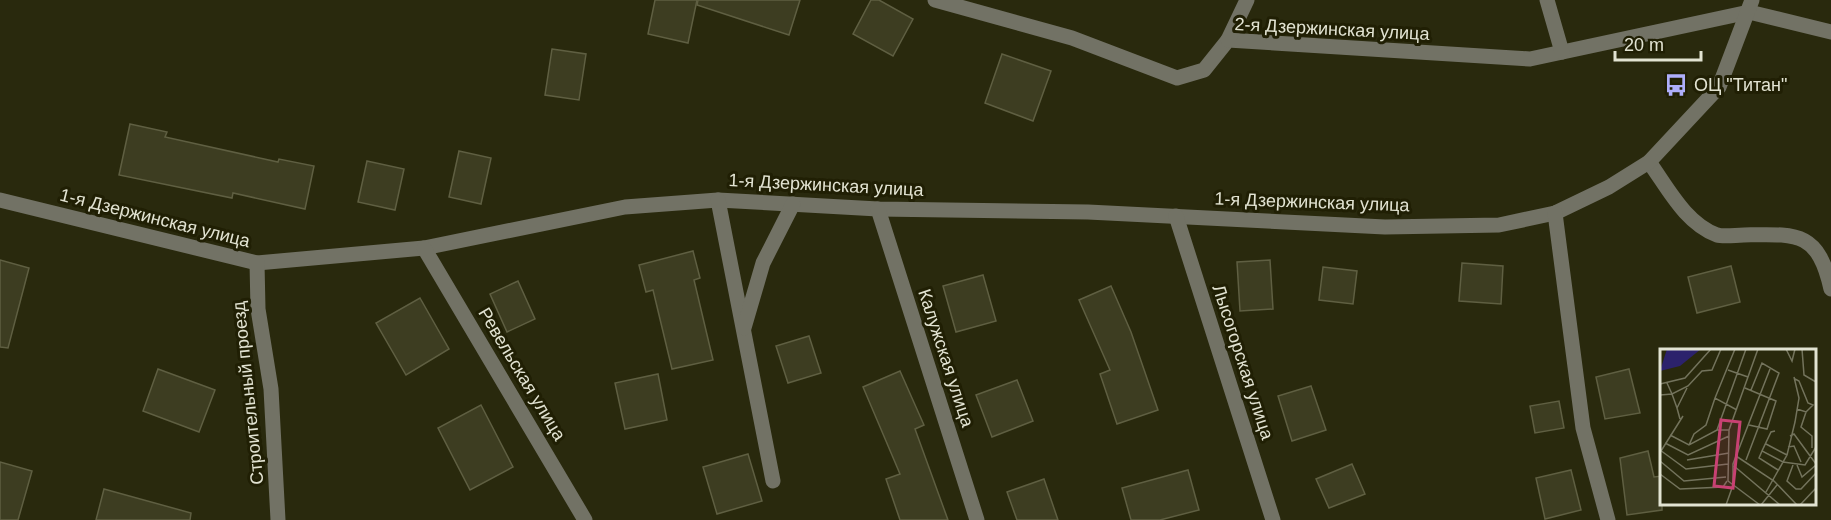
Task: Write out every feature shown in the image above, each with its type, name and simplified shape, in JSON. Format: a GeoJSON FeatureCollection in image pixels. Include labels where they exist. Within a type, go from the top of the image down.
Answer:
{"type":"FeatureCollection","features":[{"type":"Feature","properties":{"kind":"street","name":"2-я Дзержинская улица"},"geometry":{"type":"LineString","coordinates":[[938,0],[1072,38],[1177,78],[1204,70],[1228,40],[1530,59],[1750,6]]}},
{"type":"Feature","properties":{"kind":"street"},"geometry":{"type":"LineString","coordinates":[[1228,40],[1247,0]]}},
{"type":"Feature","properties":{"kind":"street"},"geometry":{"type":"LineString","coordinates":[[1547,0],[1562,52]]}},
{"type":"Feature","properties":{"kind":"street"},"geometry":{"type":"LineString","coordinates":[[1750,6],[1831,32]]}},
{"type":"Feature","properties":{"kind":"street","name":"1-я Дзержинская улица"},"geometry":{"type":"LineString","coordinates":[[0,200],[257,263],[424,248],[625,207],[718,200],[878,209],[1088,212],[1385,227],[1499,225],[1555,213],[1609,187],[1649,162],[1719,87],[1750,6]]}},
{"type":"Feature","properties":{"kind":"street"},"geometry":{"type":"LineString","coordinates":[[1649,162],[1690,218],[1718,236],[1790,234],[1815,246],[1827,272],[1831,290]]}},
{"type":"Feature","properties":{"kind":"street"},"geometry":{"type":"LineString","coordinates":[[718,200],[773,481]]}},
{"type":"Feature","properties":{"kind":"street"},"geometry":{"type":"LineString","coordinates":[[743,331],[763,263],[793,204]]}},
{"type":"Feature","properties":{"kind":"street","name":"Калужская улица"},"geometry":{"type":"LineString","coordinates":[[878,209],[977,520]]}},
{"type":"Feature","properties":{"kind":"street"},"geometry":{"type":"LineString","coordinates":[[1555,213],[1583,428],[1608,520]]}},
{"type":"Feature","properties":{"kind":"street","name":"Лысогорская улица"},"geometry":{"type":"LineString","coordinates":[[1176,216],[1273,520]]}},
{"type":"Feature","properties":{"kind":"street","name":"Ревельская улица"},"geometry":{"type":"LineString","coordinates":[[424,248],[585,520]]}},
{"type":"Feature","properties":{"kind":"street","name":"Строительный проезд"},"geometry":{"type":"LineString","coordinates":[[257,263],[258,309],[271,389],[278,520]]}},
{"type":"Feature","properties":{"kind":"building"},"geometry":{"type":"Polygon","coordinates":[[[655,0],[697,0],[688,43],[648,34],[655,0]]]}},
{"type":"Feature","properties":{"kind":"building"},"geometry":{"type":"Polygon","coordinates":[[[698,0],[800,0],[789,35],[697,5],[698,0]]]}},
{"type":"Feature","properties":{"kind":"building"},"geometry":{"type":"Polygon","coordinates":[[[871,0],[879,0],[913,19],[893,56],[853,34],[871,0]]]}},
{"type":"Feature","properties":{"kind":"building"},"geometry":{"type":"Polygon","coordinates":[[[552,49],[586,54],[579,100],[545,95],[552,49]]]}},
{"type":"Feature","properties":{"kind":"building"},"geometry":{"type":"Polygon","coordinates":[[[1002,54],[1051,71],[1033,121],[985,103],[1002,54]]]}},
{"type":"Feature","properties":{"kind":"building"},"geometry":{"type":"Polygon","coordinates":[[[130,124],[167,132],[165,137],[278,162],[279,159],[314,166],[305,209],[233,193],[232,198],[119,175],[130,124]]]}},
{"type":"Feature","properties":{"kind":"building"},"geometry":{"type":"Polygon","coordinates":[[[459,151],[491,158],[481,204],[449,197],[459,151]]]}},
{"type":"Feature","properties":{"kind":"building"},"geometry":{"type":"Polygon","coordinates":[[[367,161],[404,169],[395,210],[358,202],[367,161]]]}},
{"type":"Feature","properties":{"kind":"building"},"geometry":{"type":"Polygon","coordinates":[[[693,251],[700,278],[694,280],[713,360],[672,369],[653,290],[646,292],[639,265],[693,251]]]}},
{"type":"Feature","properties":{"kind":"building"},"geometry":{"type":"Polygon","coordinates":[[[0,260],[29,268],[8,348],[0,347],[0,260]]]}},
{"type":"Feature","properties":{"kind":"building"},"geometry":{"type":"Polygon","coordinates":[[[1270,260],[1273,309],[1240,311],[1237,262],[1270,260]]]}},
{"type":"Feature","properties":{"kind":"building"},"geometry":{"type":"Polygon","coordinates":[[[1462,263],[1503,266],[1501,304],[1459,301],[1462,263]]]}},
{"type":"Feature","properties":{"kind":"building"},"geometry":{"type":"Polygon","coordinates":[[[1731,266],[1740,302],[1697,313],[1688,277],[1731,266]]]}},
{"type":"Feature","properties":{"kind":"building"},"geometry":{"type":"Polygon","coordinates":[[[1323,267],[1357,271],[1353,304],[1319,300],[1323,267]]]}},
{"type":"Feature","properties":{"kind":"building"},"geometry":{"type":"Polygon","coordinates":[[[983,275],[996,321],[956,332],[943,286],[983,275]]]}},
{"type":"Feature","properties":{"kind":"building"},"geometry":{"type":"Polygon","coordinates":[[[518,281],[535,319],[507,332],[490,294],[518,281]]]}},
{"type":"Feature","properties":{"kind":"building"},"geometry":{"type":"Polygon","coordinates":[[[1111,286],[1131,332],[1158,410],[1117,424],[1100,374],[1110,370],[1079,300],[1111,286]]]}},
{"type":"Feature","properties":{"kind":"building"},"geometry":{"type":"Polygon","coordinates":[[[420,298],[449,349],[406,375],[376,323],[420,298]]]}},
{"type":"Feature","properties":{"kind":"building"},"geometry":{"type":"Polygon","coordinates":[[[809,336],[821,373],[788,383],[776,346],[809,336]]]}},
{"type":"Feature","properties":{"kind":"building"},"geometry":{"type":"Polygon","coordinates":[[[158,369],[215,390],[199,432],[143,411],[158,369]]]}},
{"type":"Feature","properties":{"kind":"building"},"geometry":{"type":"Polygon","coordinates":[[[1629,369],[1640,413],[1605,419],[1596,377],[1629,369]]]}},
{"type":"Feature","properties":{"kind":"building"},"geometry":{"type":"Polygon","coordinates":[[[900,371],[924,425],[915,429],[948,520],[900,520],[886,479],[900,474],[863,387],[900,371]]]}},
{"type":"Feature","properties":{"kind":"building"},"geometry":{"type":"Polygon","coordinates":[[[658,374],[667,420],[625,429],[615,383],[658,374]]]}},
{"type":"Feature","properties":{"kind":"building"},"geometry":{"type":"Polygon","coordinates":[[[1017,380],[1033,421],[992,437],[976,395],[1017,380]]]}},
{"type":"Feature","properties":{"kind":"building"},"geometry":{"type":"Polygon","coordinates":[[[1311,386],[1326,430],[1292,441],[1278,396],[1311,386]]]}},
{"type":"Feature","properties":{"kind":"building"},"geometry":{"type":"Polygon","coordinates":[[[1559,401],[1564,428],[1535,433],[1530,406],[1559,401]]]}},
{"type":"Feature","properties":{"kind":"building"},"geometry":{"type":"Polygon","coordinates":[[[481,405],[513,467],[470,490],[438,428],[481,405]]]}},
{"type":"Feature","properties":{"kind":"building"},"geometry":{"type":"Polygon","coordinates":[[[1648,451],[1654,477],[1660,476],[1662,510],[1627,515],[1620,458],[1648,451]]]}},
{"type":"Feature","properties":{"kind":"building"},"geometry":{"type":"Polygon","coordinates":[[[748,454],[762,501],[717,514],[703,467],[748,454]]]}},
{"type":"Feature","properties":{"kind":"building"},"geometry":{"type":"Polygon","coordinates":[[[0,462],[32,471],[18,520],[0,520],[0,462]]]}},
{"type":"Feature","properties":{"kind":"building"},"geometry":{"type":"Polygon","coordinates":[[[1352,464],[1365,494],[1329,508],[1316,479],[1352,464]]]}},
{"type":"Feature","properties":{"kind":"building"},"geometry":{"type":"Polygon","coordinates":[[[1188,470],[1199,510],[1160,520],[1131,520],[1122,488],[1188,470]]]}},
{"type":"Feature","properties":{"kind":"building"},"geometry":{"type":"Polygon","coordinates":[[[1571,470],[1581,510],[1545,519],[1536,478],[1571,470]]]}},
{"type":"Feature","properties":{"kind":"building"},"geometry":{"type":"Polygon","coordinates":[[[1044,479],[1058,520],[1017,520],[1007,492],[1044,479]]]}},
{"type":"Feature","properties":{"kind":"building"},"geometry":{"type":"Polygon","coordinates":[[[104,489],[191,513],[190,520],[96,520],[104,489]]]}},
{"type":"Feature","properties":{"kind":"place","name":"ОЦ \"Титан\""},"geometry":{"type":"Point","coordinates":[1676,85]}}]}
